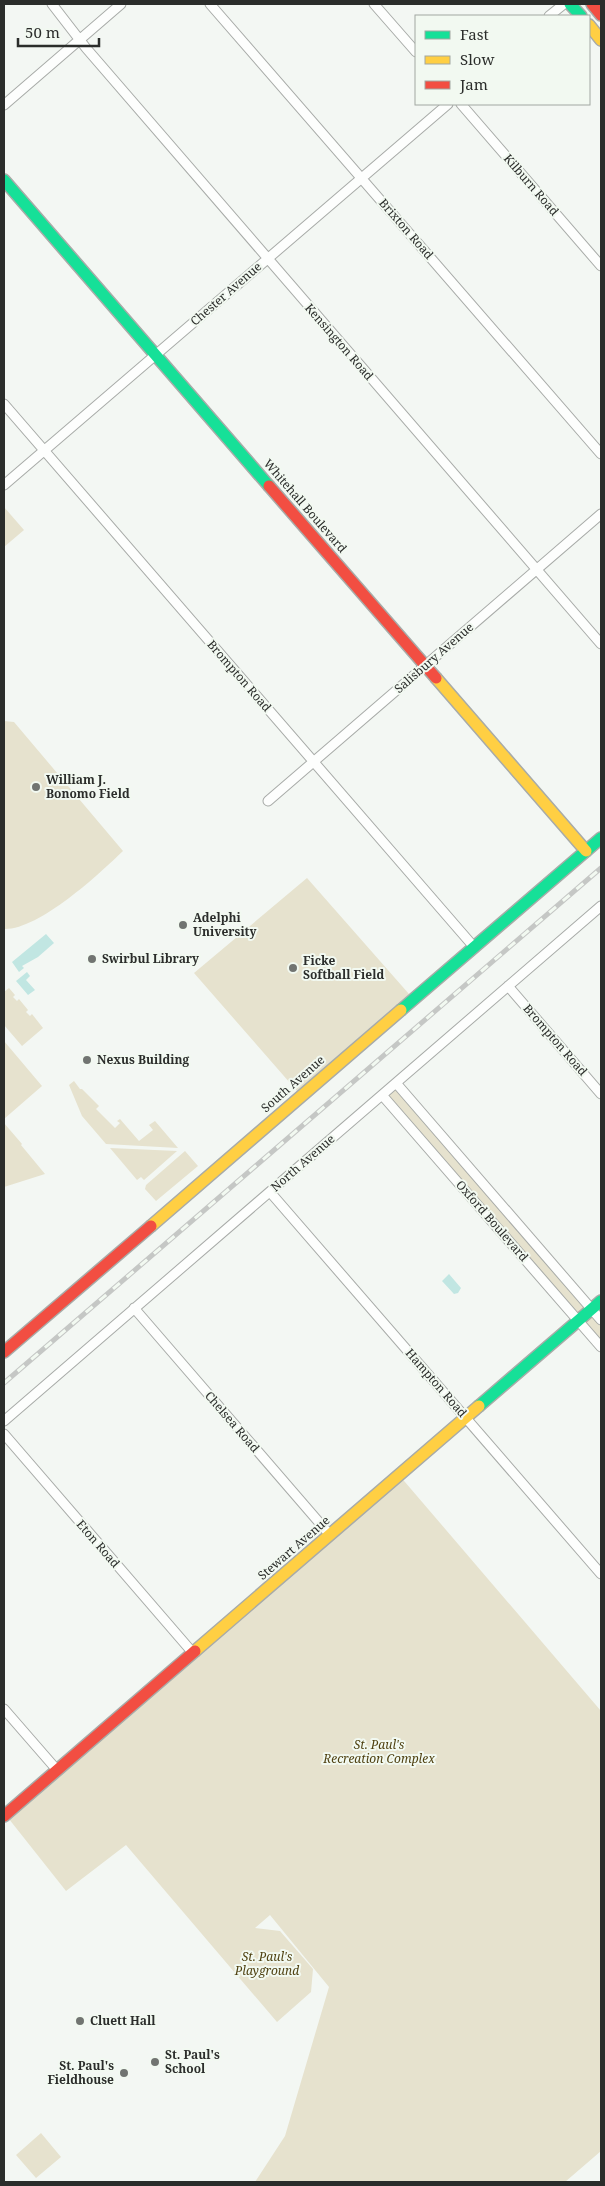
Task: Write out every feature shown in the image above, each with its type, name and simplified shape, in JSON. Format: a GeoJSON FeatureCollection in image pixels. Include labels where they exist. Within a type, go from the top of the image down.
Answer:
{"type":"FeatureCollection","features":[{"type":"Feature","properties":{"kind":"street","name":"Kensington Road"},"geometry":{"type":"LineString","coordinates":[[52,4],[79,39],[267,259],[601,644]]}},
{"type":"Feature","properties":{"kind":"street"},"geometry":{"type":"LineString","coordinates":[[4,105],[121,4]]}},
{"type":"Feature","properties":{"kind":"street","name":"Brixton Road"},"geometry":{"type":"LineString","coordinates":[[210,4],[601,454]]}},
{"type":"Feature","properties":{"kind":"street"},"geometry":{"type":"LineString","coordinates":[[374,4],[415,51]]}},
{"type":"Feature","properties":{"kind":"street"},"geometry":{"type":"LineString","coordinates":[[550,15],[564,4]]}},
{"type":"Feature","properties":{"kind":"street"},"geometry":{"type":"LineString","coordinates":[[570,4],[580,15]]}},
{"type":"Feature","properties":{"kind":"street"},"geometry":{"type":"LineString","coordinates":[[592,4],[601,15]]}},
{"type":"Feature","properties":{"kind":"street"},"geometry":{"type":"LineString","coordinates":[[590,26],[601,40]]}},
{"type":"Feature","properties":{"kind":"street","name":"Chester Avenue"},"geometry":{"type":"LineString","coordinates":[[4,485],[447,105]]}},
{"type":"Feature","properties":{"kind":"street","name":"Kilburn Road"},"geometry":{"type":"LineString","coordinates":[[462,105],[601,266]]}},
{"type":"Feature","properties":{"kind":"street","name":"Whitehall Boulevard"},"geometry":{"type":"LineString","coordinates":[[4,180],[586,851]]}},
{"type":"Feature","properties":{"kind":"street","name":"Brompton Road"},"geometry":{"type":"LineString","coordinates":[[4,404],[474,947]]}},
{"type":"Feature","properties":{"kind":"street","name":"Salisbury Avenue"},"geometry":{"type":"LineString","coordinates":[[268,801],[601,514]]}},
{"type":"Feature","properties":{"kind":"street","name":"South Avenue"},"geometry":{"type":"LineString","coordinates":[[4,1352],[601,838]]}},
{"type":"Feature","properties":{"kind":"street","name":"North Avenue"},"geometry":{"type":"LineString","coordinates":[[4,1420],[601,906]]}},
{"type":"Feature","properties":{"kind":"street","name":"Brompton Road"},"geometry":{"type":"LineString","coordinates":[[508,986],[601,1094]]}},
{"type":"Feature","properties":{"kind":"street","name":"Oxford Boulevard"},"geometry":{"type":"LineString","coordinates":[[396,1083],[601,1320]]}},
{"type":"Feature","properties":{"kind":"street","name":"Oxford Boulevard"},"geometry":{"type":"LineString","coordinates":[[382,1095],[601,1348]]}},
{"type":"Feature","properties":{"kind":"street","name":"Hampton Road"},"geometry":{"type":"LineString","coordinates":[[270,1192],[601,1574]]}},
{"type":"Feature","properties":{"kind":"street"},"geometry":{"type":"LineString","coordinates":[[477,1204],[490,1192]]}},
{"type":"Feature","properties":{"kind":"street","name":"Stewart Avenue"},"geometry":{"type":"LineString","coordinates":[[4,1816],[601,1301]]}},
{"type":"Feature","properties":{"kind":"street","name":"Chelsea Road"},"geometry":{"type":"LineString","coordinates":[[134,1308],[330,1535]]}},
{"type":"Feature","properties":{"kind":"street","name":"Eton Road"},"geometry":{"type":"LineString","coordinates":[[4,1434],[193,1653]]}},
{"type":"Feature","properties":{"kind":"street"},"geometry":{"type":"LineString","coordinates":[[4,1709],[57,1770]]}},
{"type":"Feature","properties":{"kind":"green space"},"geometry":{"type":"Polygon","coordinates":[[[4,507],[24,530],[4,547],[4,507]]]}},
{"type":"Feature","properties":{"kind":"green space","name":"William J. Bonomo Field"},"geometry":{"type":"Polygon","coordinates":[[[4,721],[14,722],[123,851],[84,886],[50,911],[34,921],[18,927],[4,929],[4,721]]]}},
{"type":"Feature","properties":{"kind":"green space"},"geometry":{"type":"Polygon","coordinates":[[[307,878],[409,994],[297,1091],[194,973],[307,878]]]}},
{"type":"Feature","properties":{"kind":"green space"},"geometry":{"type":"Polygon","coordinates":[[[9,988],[15,995],[13,997],[17,1001],[19,999],[28,1010],[26,1012],[30,1016],[32,1014],[43,1028],[22,1046],[4,1025],[4,992],[9,988]]]}},
{"type":"Feature","properties":{"kind":"green space"},"geometry":{"type":"Polygon","coordinates":[[[4,1041],[42,1086],[4,1119],[4,1041]]]}},
{"type":"Feature","properties":{"kind":"green space"},"geometry":{"type":"Polygon","coordinates":[[[74,1081],[99,1106],[96,1109],[115,1128],[120,1123],[117,1121],[120,1119],[139,1141],[153,1130],[149,1125],[155,1121],[178,1148],[106,1144],[82,1116],[69,1085],[74,1081]]]}},
{"type":"Feature","properties":{"kind":"green space"},"geometry":{"type":"Polygon","coordinates":[[[395,1086],[601,1323],[601,1345],[385,1095],[395,1086]]]}},
{"type":"Feature","properties":{"kind":"green space"},"geometry":{"type":"Polygon","coordinates":[[[4,1123],[22,1144],[45,1174],[4,1187],[4,1123]]]}},
{"type":"Feature","properties":{"kind":"green space"},"geometry":{"type":"Polygon","coordinates":[[[110,1148],[177,1151],[144,1180],[141,1177],[137,1180],[110,1148]]]}},
{"type":"Feature","properties":{"kind":"green space"},"geometry":{"type":"Polygon","coordinates":[[[185,1151],[198,1166],[156,1201],[145,1189],[146,1185],[185,1151]]]}},
{"type":"Feature","properties":{"kind":"green space","name":"St. Paul's Recreation Complex"},"geometry":{"type":"Polygon","coordinates":[[[399,1475],[601,1711],[601,2151],[565,2182],[255,2182],[285,2136],[329,1987],[270,1915],[255,1928],[280,1931],[313,1969],[311,1992],[277,2022],[126,1845],[66,1891],[5,1814],[399,1475]]]}},
{"type":"Feature","properties":{"kind":"green space"},"geometry":{"type":"Polygon","coordinates":[[[41,2133],[61,2157],[36,2178],[16,2155],[41,2133]]]}},
{"type":"Feature","properties":{"kind":"water"},"geometry":{"type":"Polygon","coordinates":[[[46,934],[54,943],[38,957],[22,966],[24,968],[19,972],[12,962],[46,934]]]}},
{"type":"Feature","properties":{"kind":"water"},"geometry":{"type":"Polygon","coordinates":[[[27,972],[30,976],[26,980],[35,990],[28,995],[16,981],[27,972]]]}},
{"type":"Feature","properties":{"kind":"water"},"geometry":{"type":"Polygon","coordinates":[[[449,1274],[461,1288],[458,1293],[454,1294],[442,1281],[449,1274]]]}},
{"type":"Feature","properties":{"kind":"railway"},"geometry":{"type":"LineString","coordinates":[[4,1383],[601,868]]}},
{"type":"Feature","properties":{"kind":"traffic: fast"},"geometry":{"type":"LineString","coordinates":[[570,4],[580,15]]}},
{"type":"Feature","properties":{"kind":"traffic: fast"},"geometry":{"type":"LineString","coordinates":[[4,180],[269,486]]}},
{"type":"Feature","properties":{"kind":"traffic: fast"},"geometry":{"type":"LineString","coordinates":[[401,1010],[601,838]]}},
{"type":"Feature","properties":{"kind":"traffic: fast"},"geometry":{"type":"LineString","coordinates":[[479,1406],[601,1301]]}},
{"type":"Feature","properties":{"kind":"traffic: slow"},"geometry":{"type":"LineString","coordinates":[[590,26],[601,40]]}},
{"type":"Feature","properties":{"kind":"traffic: slow"},"geometry":{"type":"LineString","coordinates":[[436,678],[586,851]]}},
{"type":"Feature","properties":{"kind":"traffic: slow"},"geometry":{"type":"LineString","coordinates":[[151,1226],[401,1010]]}},
{"type":"Feature","properties":{"kind":"traffic: slow"},"geometry":{"type":"LineString","coordinates":[[195,1651],[479,1406]]}},
{"type":"Feature","properties":{"kind":"traffic: jam"},"geometry":{"type":"LineString","coordinates":[[592,4],[601,15]]}},
{"type":"Feature","properties":{"kind":"traffic: jam"},"geometry":{"type":"LineString","coordinates":[[269,486],[436,678]]}},
{"type":"Feature","properties":{"kind":"traffic: jam"},"geometry":{"type":"LineString","coordinates":[[4,1352],[151,1226]]}},
{"type":"Feature","properties":{"kind":"traffic: jam"},"geometry":{"type":"LineString","coordinates":[[4,1816],[195,1651]]}},
{"type":"Feature","properties":{"kind":"place","name":"William J. Bonomo Field"},"geometry":{"type":"Point","coordinates":[36,787]}},
{"type":"Feature","properties":{"kind":"place","name":"Adelphi University"},"geometry":{"type":"Point","coordinates":[183,925]}},
{"type":"Feature","properties":{"kind":"place","name":"Swirbul Library"},"geometry":{"type":"Point","coordinates":[92,959]}},
{"type":"Feature","properties":{"kind":"place","name":"Ficke Softball Field"},"geometry":{"type":"Point","coordinates":[293,968]}},
{"type":"Feature","properties":{"kind":"place","name":"Nexus Building"},"geometry":{"type":"Point","coordinates":[87,1060]}},
{"type":"Feature","properties":{"kind":"place","name":"Cluett Hall"},"geometry":{"type":"Point","coordinates":[80,2021]}},
{"type":"Feature","properties":{"kind":"place","name":"St. Paul's School"},"geometry":{"type":"Point","coordinates":[155,2062]}},
{"type":"Feature","properties":{"kind":"place","name":"St. Paul's Fieldhouse"},"geometry":{"type":"Point","coordinates":[124,2073]}},
{"type":"Feature","properties":{"kind":"park label","name":"St. Paul's Playground"},"geometry":{"type":"Point","coordinates":[267,1964]}}]}
